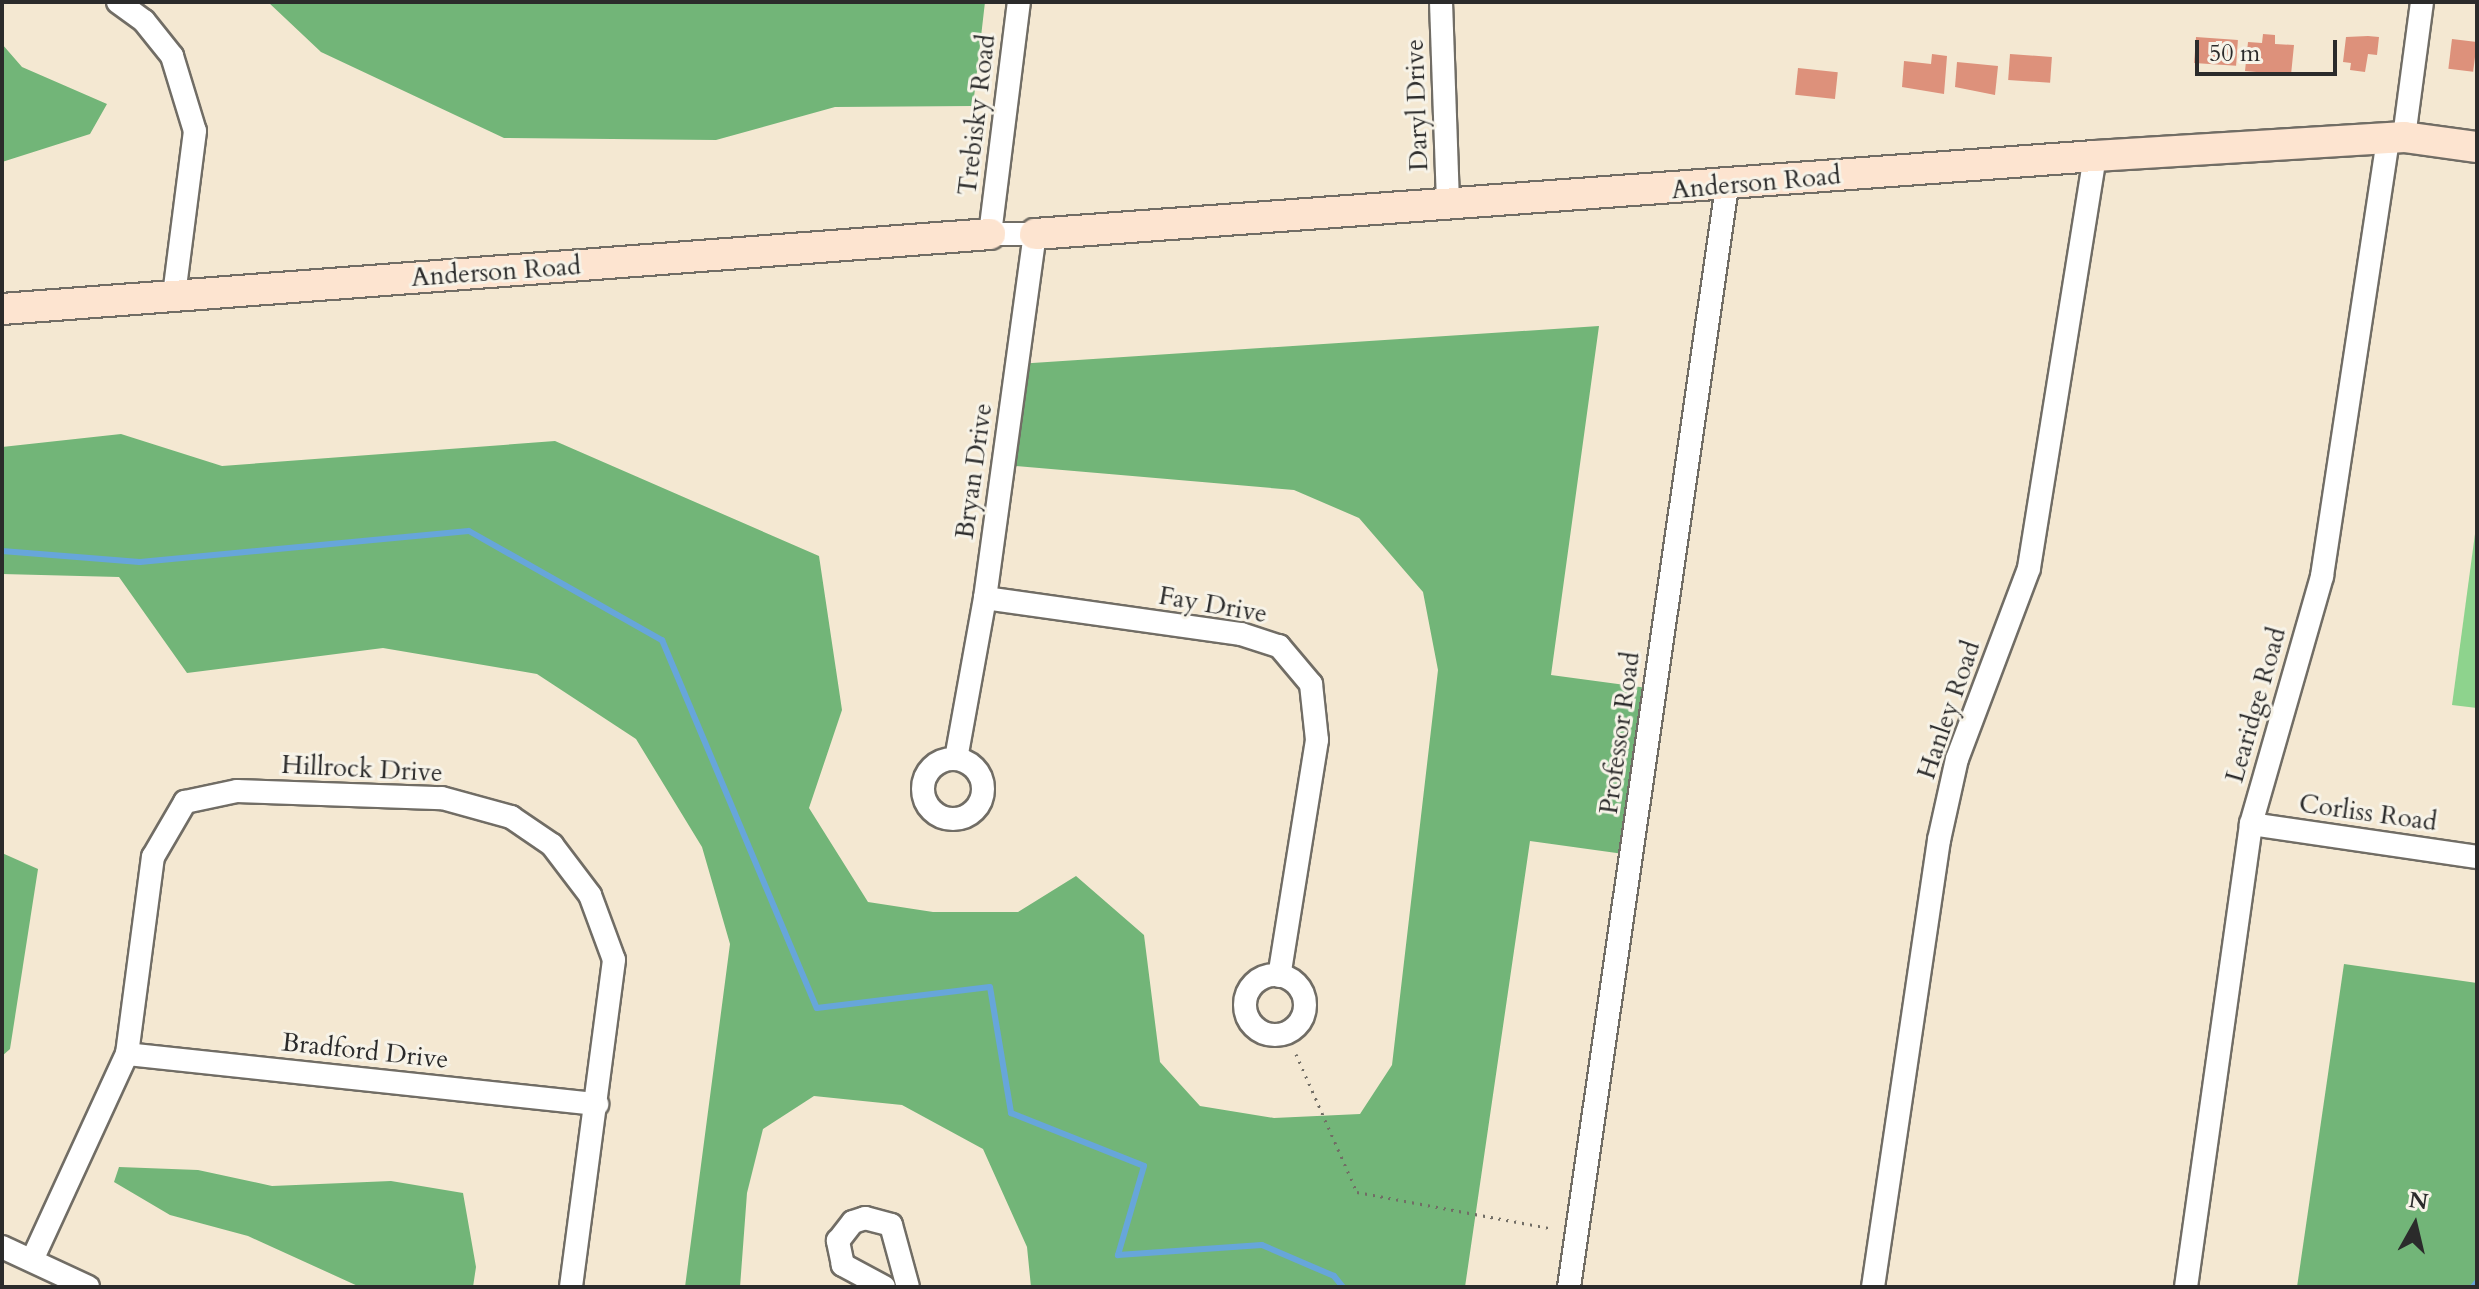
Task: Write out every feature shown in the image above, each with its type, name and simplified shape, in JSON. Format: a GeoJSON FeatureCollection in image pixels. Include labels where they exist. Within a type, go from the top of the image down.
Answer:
{"type":"FeatureCollection","features":[{"type":"Feature","properties":{"kind":"street"},"geometry":{"type":"LineString","coordinates":[[118,2],[144,21],[172,56],[195,131],[174,296]]}},
{"type":"Feature","properties":{"kind":"street","name":"Trebisky Road"},"geometry":{"type":"LineString","coordinates":[[990,234],[1019,2]]}},
{"type":"Feature","properties":{"kind":"street","name":"Daryl Drive"},"geometry":{"type":"LineString","coordinates":[[1441,2],[1448,206]]}},
{"type":"Feature","properties":{"kind":"street","name":"Learidge Road"},"geometry":{"type":"LineString","coordinates":[[2186,1287],[2251,824],[2322,576],[2422,2]]}},
{"type":"Feature","properties":{"kind":"street","name":"Anderson Road"},"geometry":{"type":"LineString","coordinates":[[1035,234],[1727,186],[2095,156],[2396,138],[2477,147]]}},
{"type":"Feature","properties":{"kind":"street","name":"Hanley Road"},"geometry":{"type":"LineString","coordinates":[[1873,1287],[1939,840],[1957,759],[2029,568],[2095,156]]}},
{"type":"Feature","properties":{"kind":"street","name":"Professor Road"},"geometry":{"type":"LineString","coordinates":[[1569,1287],[1727,186]]}},
{"type":"Feature","properties":{"kind":"street"},"geometry":{"type":"LineString","coordinates":[[990,234],[1035,234]]}},
{"type":"Feature","properties":{"kind":"street","name":"Anderson Road"},"geometry":{"type":"LineString","coordinates":[[2,309],[990,234]]}},
{"type":"Feature","properties":{"kind":"street","name":"Bryan Drive"},"geometry":{"type":"LineString","coordinates":[[956,759],[985,598],[1035,234]]}},
{"type":"Feature","properties":{"kind":"street","name":"Fay Drive"},"geometry":{"type":"LineString","coordinates":[[985,598],[1241,634],[1279,646],[1311,684],[1317,740],[1279,976]]}},
{"type":"Feature","properties":{"kind":"street","name":"Hillrock Drive"},"geometry":{"type":"LineString","coordinates":[[33,1258],[127,1054],[153,857],[185,802],[237,791],[442,798],[511,817],[552,845],[590,895],[614,960],[571,1287]]}},
{"type":"Feature","properties":{"kind":"street","name":"Corliss Road"},"geometry":{"type":"LineString","coordinates":[[2251,824],[2477,857]]}},
{"type":"Feature","properties":{"kind":"street","name":"Bradford Drive"},"geometry":{"type":"LineString","coordinates":[[127,1054],[597,1104]]}},
{"type":"Feature","properties":{"kind":"street"},"geometry":{"type":"LineString","coordinates":[[884,1287],[843,1265],[838,1241],[853,1222],[865,1218],[891,1225],[908,1287]]}},
{"type":"Feature","properties":{"kind":"street"},"geometry":{"type":"LineString","coordinates":[[2,1247],[33,1258],[88,1287]]}},
{"type":"Feature","properties":{"kind":"path"},"geometry":{"type":"LineString","coordinates":[[1296,1054],[1357,1192],[1549,1228]]}},
{"type":"Feature","properties":{"kind":"green space"},"geometry":{"type":"Polygon","coordinates":[[[268,2],[985,2],[973,106],[835,107],[716,140],[504,138],[321,52],[268,2]]]}},
{"type":"Feature","properties":{"kind":"green space"},"geometry":{"type":"Polygon","coordinates":[[[2,44],[22,67],[107,104],[90,134],[2,162],[2,44]]]}},
{"type":"Feature","properties":{"kind":"green space"},"geometry":{"type":"Polygon","coordinates":[[[1599,326],[1551,675],[1655,689],[1631,855],[1530,841],[1465,1287],[1031,1287],[1027,1247],[983,1149],[902,1105],[814,1096],[763,1129],[747,1193],[740,1287],[685,1287],[730,944],[702,847],[636,739],[537,674],[383,648],[187,673],[119,577],[2,574],[2,447],[121,434],[222,466],[555,441],[819,556],[842,710],[809,808],[868,902],[933,912],[1018,912],[1076,876],[1144,935],[1160,1062],[1200,1106],[1274,1118],[1360,1114],[1392,1065],[1438,670],[1423,592],[1359,518],[1294,490],[1003,465],[1017,364],[1599,326]]]}},
{"type":"Feature","properties":{"kind":"green space"},"geometry":{"type":"Polygon","coordinates":[[[2477,519],[2477,708],[2452,705],[2477,519]]]}},
{"type":"Feature","properties":{"kind":"green space"},"geometry":{"type":"Polygon","coordinates":[[[2,853],[38,869],[10,1049],[2,1056],[2,853]]]}},
{"type":"Feature","properties":{"kind":"green space"},"geometry":{"type":"Polygon","coordinates":[[[2344,964],[2477,983],[2477,1287],[2297,1287],[2344,964]]]}},
{"type":"Feature","properties":{"kind":"green space"},"geometry":{"type":"Polygon","coordinates":[[[119,1167],[198,1170],[272,1186],[391,1181],[463,1193],[476,1267],[473,1287],[360,1287],[248,1236],[170,1215],[114,1182],[119,1167]]]}},
{"type":"Feature","properties":{"kind":"building"},"geometry":{"type":"Polygon","coordinates":[[[2263,34],[2275,35],[2275,44],[2294,45],[2291,75],[2245,71],[2248,42],[2262,43],[2263,34]]]}},
{"type":"Feature","properties":{"kind":"building"},"geometry":{"type":"Polygon","coordinates":[[[2196,37],[2238,40],[2236,66],[2194,63],[2196,37]]]}},
{"type":"Feature","properties":{"kind":"building"},"geometry":{"type":"Polygon","coordinates":[[[2346,37],[2379,37],[2377,55],[2368,54],[2365,72],[2350,70],[2351,63],[2343,62],[2346,37]]]}},
{"type":"Feature","properties":{"kind":"building"},"geometry":{"type":"Polygon","coordinates":[[[2452,39],[2477,42],[2473,72],[2448,69],[2452,39]]]}},
{"type":"Feature","properties":{"kind":"building"},"geometry":{"type":"Polygon","coordinates":[[[1932,54],[1947,56],[1944,94],[1902,87],[1904,61],[1931,64],[1932,54]]]}},
{"type":"Feature","properties":{"kind":"building"},"geometry":{"type":"Polygon","coordinates":[[[2010,54],[2052,57],[2050,83],[2008,80],[2010,54]]]}},
{"type":"Feature","properties":{"kind":"building"},"geometry":{"type":"Polygon","coordinates":[[[1957,62],[1998,66],[1995,95],[1955,87],[1957,62]]]}},
{"type":"Feature","properties":{"kind":"building"},"geometry":{"type":"Polygon","coordinates":[[[1798,68],[1838,72],[1835,99],[1795,95],[1798,68]]]}},
{"type":"Feature","properties":{"kind":"waterway"},"geometry":{"type":"LineString","coordinates":[[2,551],[140,562],[469,531],[662,640],[817,1008],[990,987],[1011,1113],[1144,1166],[1118,1255],[1262,1245],[1334,1276],[1343,1287]]}},
{"type":"Feature","properties":{"kind":"waterway"},"geometry":{"type":"LineString","coordinates":[[2473,1287],[2477,1282]]}}]}
